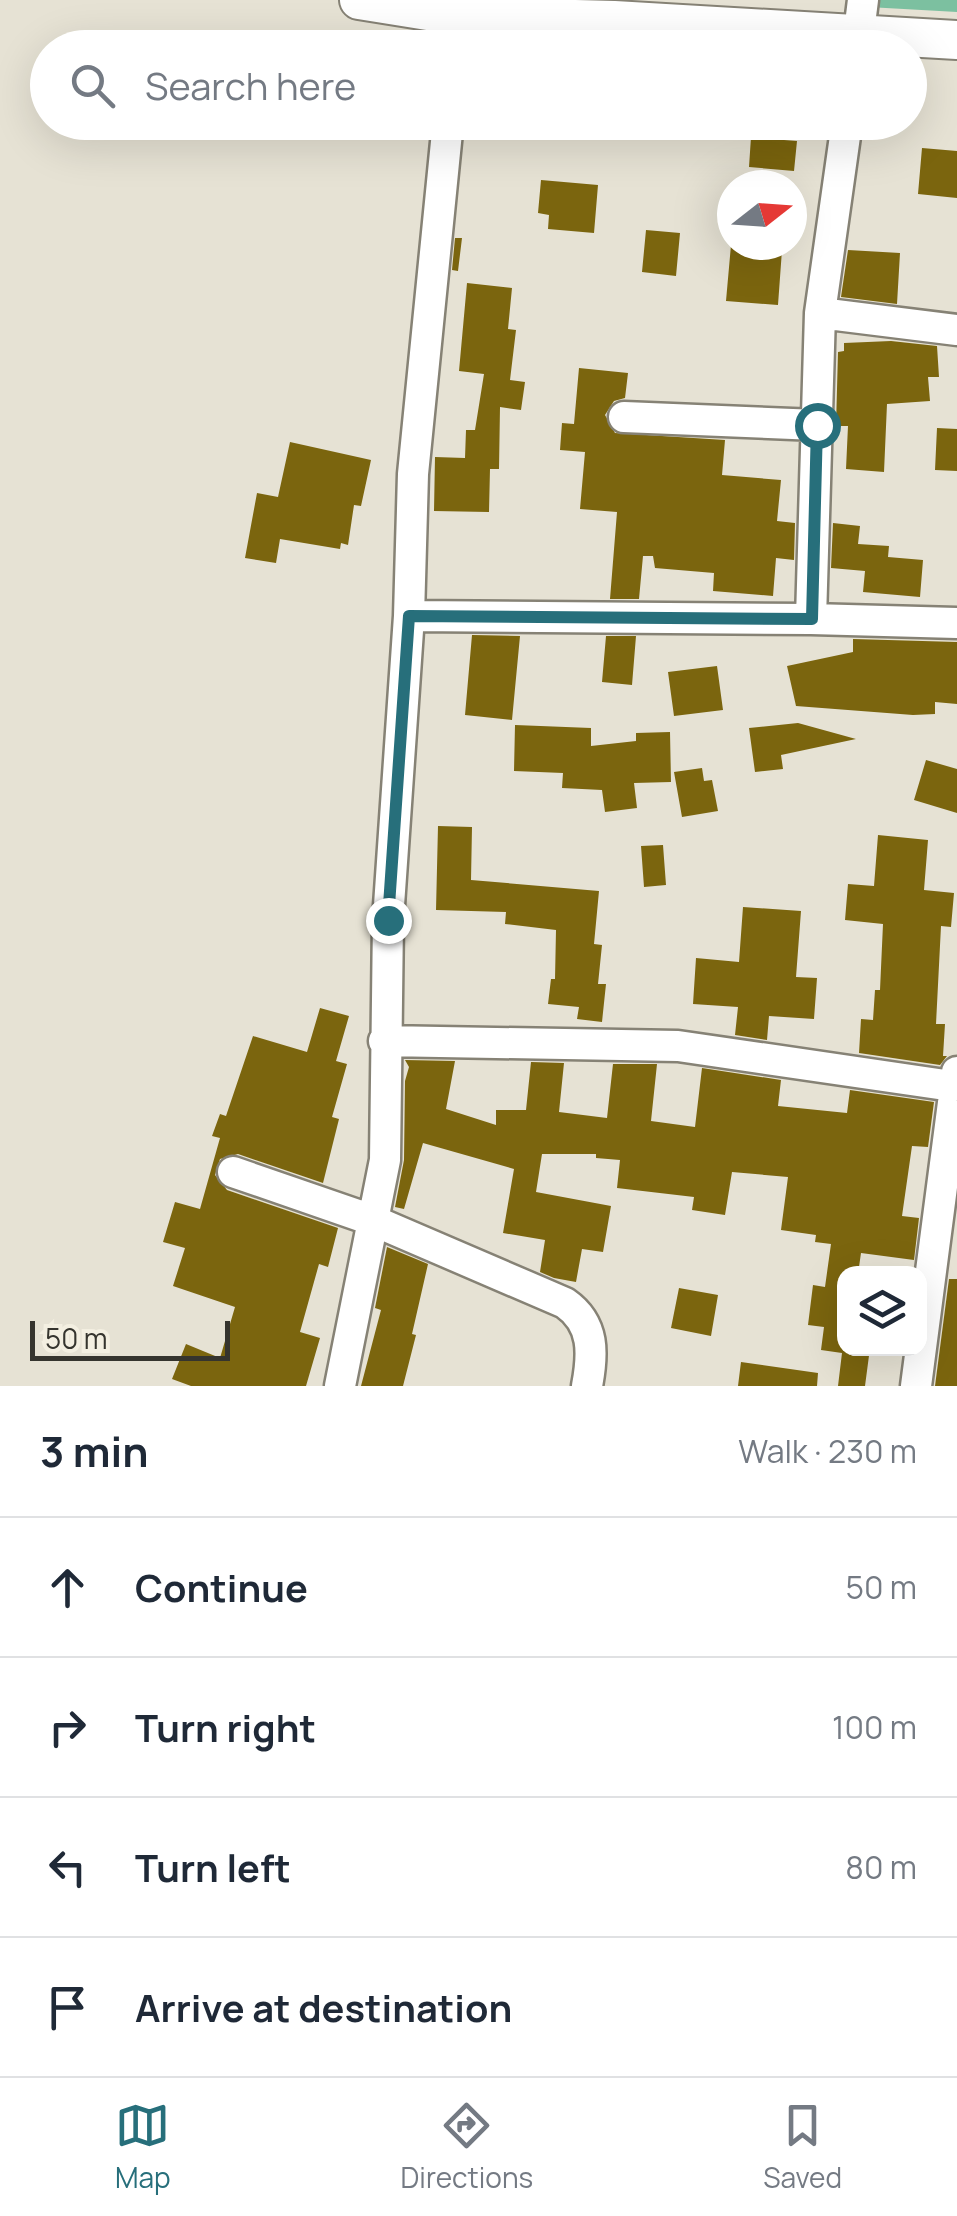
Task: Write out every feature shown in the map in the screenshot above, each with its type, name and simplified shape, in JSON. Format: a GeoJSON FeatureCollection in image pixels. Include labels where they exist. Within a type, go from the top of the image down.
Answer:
{"type":"FeatureCollection","features":[{"type":"Feature","properties":{"kind":"street"},"geometry":{"type":"LineString","coordinates":[[359,0],[451,30]]}},
{"type":"Feature","properties":{"kind":"street"},"geometry":{"type":"LineString","coordinates":[[483,30],[614,20],[859,27]]}},
{"type":"Feature","properties":{"kind":"street"},"geometry":{"type":"LineString","coordinates":[[927,36],[957,40]]}},
{"type":"Feature","properties":{"kind":"street"},"geometry":{"type":"LineString","coordinates":[[340,1386],[385,1160],[384,1041],[409,616],[412,474],[446,140]]}},
{"type":"Feature","properties":{"kind":"street"},"geometry":{"type":"LineString","coordinates":[[812,619],[820,313],[844,140]]}},
{"type":"Feature","properties":{"kind":"street"},"geometry":{"type":"LineString","coordinates":[[820,313],[957,330]]}},
{"type":"Feature","properties":{"kind":"street"},"geometry":{"type":"LineString","coordinates":[[624,417],[817,425]]}},
{"type":"Feature","properties":{"kind":"street"},"geometry":{"type":"LineString","coordinates":[[409,616],[957,623]]}},
{"type":"Feature","properties":{"kind":"street"},"geometry":{"type":"LineString","coordinates":[[384,1041],[678,1046],[955,1079],[916,1386]]}},
{"type":"Feature","properties":{"kind":"street"},"geometry":{"type":"LineString","coordinates":[[233,1172],[372,1220],[577,1311],[591,1342],[587,1386]]}},
{"type":"Feature","properties":{"kind":"green space"},"geometry":{"type":"Polygon","coordinates":[[[869,0],[957,0],[957,12],[868,7],[869,0]]]}},
{"type":"Feature","properties":{"kind":"building"},"geometry":{"type":"Polygon","coordinates":[[[751,140],[797,141],[794,170],[749,167],[751,140]]]}},
{"type":"Feature","properties":{"kind":"building"},"geometry":{"type":"Polygon","coordinates":[[[922,148],[957,151],[957,198],[918,194],[922,148]]]}},
{"type":"Feature","properties":{"kind":"building"},"geometry":{"type":"Polygon","coordinates":[[[541,180],[598,185],[594,233],[548,229],[549,215],[538,213],[541,180]]]}},
{"type":"Feature","properties":{"kind":"building"},"geometry":{"type":"Polygon","coordinates":[[[646,230],[680,233],[676,276],[642,272],[646,230]]]}},
{"type":"Feature","properties":{"kind":"building"},"geometry":{"type":"Polygon","coordinates":[[[455,238],[462,238],[458,271],[452,270],[455,238]]]}},
{"type":"Feature","properties":{"kind":"building"},"geometry":{"type":"Polygon","coordinates":[[[848,250],[900,253],[897,304],[841,297],[848,250]]]}},
{"type":"Feature","properties":{"kind":"building"},"geometry":{"type":"Polygon","coordinates":[[[730,260],[781,260],[778,305],[726,301],[730,260]]]}},
{"type":"Feature","properties":{"kind":"building"},"geometry":{"type":"Polygon","coordinates":[[[467,283],[512,288],[508,329],[516,330],[510,380],[525,382],[521,410],[500,407],[499,469],[490,469],[489,512],[434,511],[435,457],[465,458],[466,430],[475,430],[484,374],[459,371],[467,283]]]}},
{"type":"Feature","properties":{"kind":"building"},"geometry":{"type":"Polygon","coordinates":[[[891,341],[937,346],[939,377],[928,377],[930,401],[887,404],[884,472],[846,469],[848,426],[836,426],[838,352],[844,351],[844,343],[891,341]]]}},
{"type":"Feature","properties":{"kind":"building"},"geometry":{"type":"Polygon","coordinates":[[[579,368],[628,373],[625,398],[614,401],[605,415],[615,433],[725,440],[722,475],[781,480],[777,521],[795,523],[794,560],[776,558],[773,596],[713,591],[714,573],[655,568],[653,556],[643,556],[639,599],[610,599],[617,512],[580,509],[585,452],[560,450],[562,423],[574,424],[579,368]]]}},
{"type":"Feature","properties":{"kind":"building"},"geometry":{"type":"Polygon","coordinates":[[[937,428],[957,429],[957,471],[935,470],[937,428]]]}},
{"type":"Feature","properties":{"kind":"building"},"geometry":{"type":"Polygon","coordinates":[[[290,442],[371,460],[361,506],[354,505],[348,545],[341,543],[340,549],[280,539],[276,563],[245,558],[257,493],[278,497],[290,442]]]}},
{"type":"Feature","properties":{"kind":"building"},"geometry":{"type":"Polygon","coordinates":[[[833,523],[860,526],[858,544],[889,546],[888,557],[923,560],[920,597],[863,592],[865,571],[831,568],[833,523]]]}},
{"type":"Feature","properties":{"kind":"building"},"geometry":{"type":"Polygon","coordinates":[[[472,635],[520,636],[512,720],[465,715],[472,635]]]}},
{"type":"Feature","properties":{"kind":"building"},"geometry":{"type":"Polygon","coordinates":[[[606,636],[636,636],[632,685],[602,682],[606,636]]]}},
{"type":"Feature","properties":{"kind":"building"},"geometry":{"type":"Polygon","coordinates":[[[853,639],[957,642],[957,704],[935,702],[935,714],[913,715],[796,706],[787,666],[853,652],[853,639]]]}},
{"type":"Feature","properties":{"kind":"building"},"geometry":{"type":"Polygon","coordinates":[[[717,666],[723,710],[674,716],[668,672],[717,666]]]}},
{"type":"Feature","properties":{"kind":"building"},"geometry":{"type":"Polygon","coordinates":[[[798,723],[856,739],[781,755],[783,769],[755,772],[749,728],[798,723]]]}},
{"type":"Feature","properties":{"kind":"building"},"geometry":{"type":"Polygon","coordinates":[[[515,725],[591,728],[591,746],[636,741],[636,733],[670,732],[671,782],[634,783],[637,808],[605,812],[602,790],[562,788],[563,773],[514,771],[515,725]]]}},
{"type":"Feature","properties":{"kind":"building"},"geometry":{"type":"Polygon","coordinates":[[[926,760],[957,769],[957,813],[914,800],[926,760]]]}},
{"type":"Feature","properties":{"kind":"building"},"geometry":{"type":"Polygon","coordinates":[[[702,768],[704,781],[712,780],[718,811],[682,817],[674,772],[702,768]]]}},
{"type":"Feature","properties":{"kind":"building"},"geometry":{"type":"Polygon","coordinates":[[[438,826],[472,827],[471,880],[599,891],[594,944],[602,945],[598,984],[606,984],[602,1022],[577,1019],[579,1007],[548,1004],[551,979],[555,979],[556,930],[505,924],[506,912],[436,910],[438,826]]]}},
{"type":"Feature","properties":{"kind":"building"},"geometry":{"type":"Polygon","coordinates":[[[878,835],[928,840],[924,890],[954,893],[951,927],[941,926],[936,1024],[945,1024],[943,1056],[947,1056],[940,1065],[859,1053],[861,1019],[873,1020],[875,990],[880,990],[883,924],[845,920],[848,884],[874,886],[878,835]]]}},
{"type":"Feature","properties":{"kind":"building"},"geometry":{"type":"Polygon","coordinates":[[[663,845],[666,885],[644,887],[641,846],[663,845]]]}},
{"type":"Feature","properties":{"kind":"building"},"geometry":{"type":"Polygon","coordinates":[[[743,907],[801,911],[796,977],[817,978],[814,1019],[769,1016],[767,1040],[735,1035],[738,1007],[693,1004],[696,958],[739,962],[743,907]]]}},
{"type":"Feature","properties":{"kind":"building"},"geometry":{"type":"Polygon","coordinates":[[[320,1008],[349,1016],[336,1061],[347,1064],[332,1117],[339,1119],[323,1183],[238,1154],[220,1159],[215,1175],[227,1190],[338,1228],[328,1267],[319,1264],[300,1332],[320,1338],[306,1386],[191,1386],[172,1379],[186,1344],[220,1358],[235,1307],[173,1286],[185,1248],[163,1242],[175,1202],[200,1209],[220,1138],[212,1136],[220,1114],[226,1116],[253,1036],[307,1052],[320,1008]]]}},
{"type":"Feature","properties":{"kind":"building"},"geometry":{"type":"Polygon","coordinates":[[[405,1060],[455,1061],[446,1109],[496,1125],[496,1110],[526,1110],[531,1062],[564,1063],[559,1112],[607,1118],[613,1064],[657,1064],[651,1121],[695,1127],[702,1068],[781,1080],[778,1106],[847,1113],[850,1090],[934,1102],[928,1147],[912,1146],[902,1216],[919,1218],[914,1260],[861,1253],[859,1266],[837,1266],[837,1352],[821,1350],[824,1327],[808,1325],[813,1285],[825,1287],[831,1244],[815,1242],[816,1235],[781,1230],[788,1177],[732,1172],[725,1215],[692,1210],[694,1197],[617,1188],[620,1160],[596,1158],[596,1154],[542,1154],[536,1192],[611,1206],[603,1252],[582,1249],[576,1282],[554,1278],[540,1272],[545,1240],[503,1233],[514,1169],[423,1143],[404,1209],[395,1207],[404,1160],[405,1081],[409,1067],[405,1060]]]}},
{"type":"Feature","properties":{"kind":"building"},"geometry":{"type":"Polygon","coordinates":[[[387,1247],[428,1264],[412,1334],[416,1335],[403,1386],[361,1386],[381,1310],[375,1308],[387,1247]]]}},
{"type":"Feature","properties":{"kind":"building"},"geometry":{"type":"Polygon","coordinates":[[[949,1279],[957,1279],[957,1386],[935,1386],[949,1279]]]}},
{"type":"Feature","properties":{"kind":"building"},"geometry":{"type":"Polygon","coordinates":[[[679,1288],[718,1295],[711,1336],[671,1328],[679,1288]]]}},
{"type":"Feature","properties":{"kind":"building"},"geometry":{"type":"Polygon","coordinates":[[[842,1356],[869,1356],[865,1386],[838,1386],[842,1356]]]}},
{"type":"Feature","properties":{"kind":"building"},"geometry":{"type":"Polygon","coordinates":[[[741,1362],[818,1373],[817,1386],[738,1386],[741,1362]]]}},
{"type":"Feature","properties":{"kind":"route"},"geometry":{"type":"LineString","coordinates":[[388,920],[409,616],[812,619],[817,425]]}}]}
